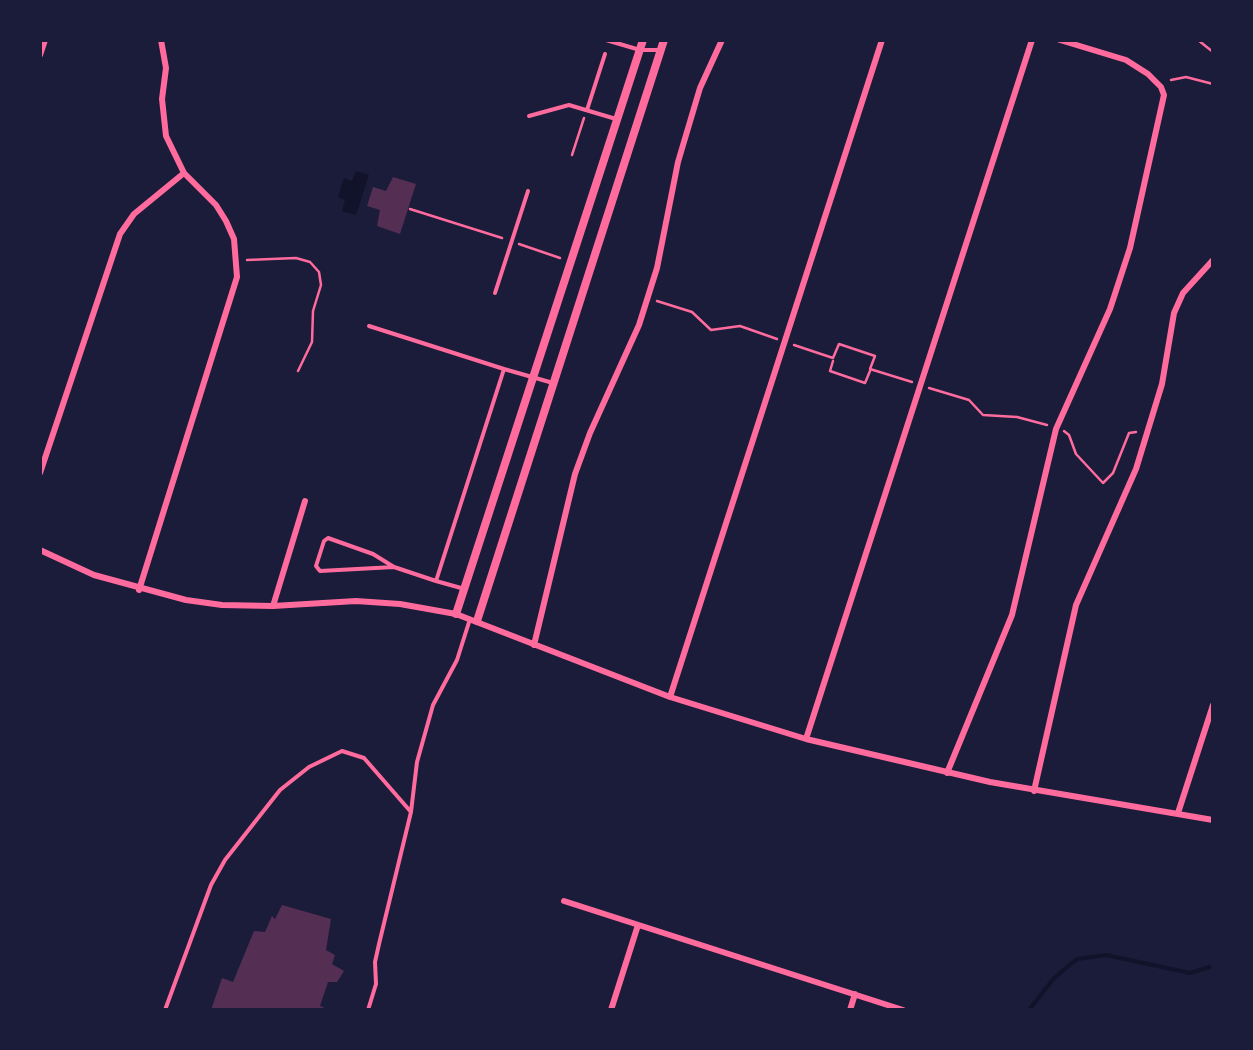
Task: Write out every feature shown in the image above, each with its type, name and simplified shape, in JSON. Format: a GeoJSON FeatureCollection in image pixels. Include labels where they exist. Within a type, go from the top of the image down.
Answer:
{"type":"FeatureCollection","features":[{"type":"Feature","properties":{"kind":"street"},"geometry":{"type":"LineString","coordinates":[[40,55],[45,40]]}},
{"type":"Feature","properties":{"kind":"street"},"geometry":{"type":"LineString","coordinates":[[139,590],[238,276],[234,239],[226,221],[216,204],[184,173],[170,146],[162,118],[166,68],[161,40]]}},
{"type":"Feature","properties":{"kind":"street"},"geometry":{"type":"LineString","coordinates":[[456,614],[643,40]]}},
{"type":"Feature","properties":{"kind":"street"},"geometry":{"type":"LineString","coordinates":[[474,620],[664,40]]}},
{"type":"Feature","properties":{"kind":"street"},"geometry":{"type":"LineString","coordinates":[[534,644],[575,474],[639,326],[657,268],[678,162],[700,88],[722,40]]}},
{"type":"Feature","properties":{"kind":"street"},"geometry":{"type":"LineString","coordinates":[[670,697],[882,40]]}},
{"type":"Feature","properties":{"kind":"street"},"geometry":{"type":"LineString","coordinates":[[806,740],[1032,40]]}},
{"type":"Feature","properties":{"kind":"street"},"geometry":{"type":"LineString","coordinates":[[947,773],[1012,615],[1056,429],[1110,309],[1130,248],[1164,95],[1161,87],[1126,60],[1060,40]]}},
{"type":"Feature","properties":{"kind":"street"},"geometry":{"type":"LineString","coordinates":[[40,473],[120,234],[134,214],[184,173]]}},
{"type":"Feature","properties":{"kind":"street"},"geometry":{"type":"LineString","coordinates":[[1034,791],[1076,605],[1136,469],[1162,384],[1174,313],[1183,293],[1213,260]]}},
{"type":"Feature","properties":{"kind":"street"},"geometry":{"type":"LineString","coordinates":[[273,606],[305,501]]}},
{"type":"Feature","properties":{"kind":"street"},"geometry":{"type":"LineString","coordinates":[[40,550],[139,590],[222,605],[356,601],[456,614],[670,697],[806,740],[1034,791],[1213,820]]}},
{"type":"Feature","properties":{"kind":"street"},"geometry":{"type":"LineString","coordinates":[[1178,813],[1213,705]]}},
{"type":"Feature","properties":{"kind":"street"},"geometry":{"type":"LineString","coordinates":[[564,901],[903,1010]]}},
{"type":"Feature","properties":{"kind":"street"},"geometry":{"type":"LineString","coordinates":[[612,1010],[638,925]]}},
{"type":"Feature","properties":{"kind":"street"},"geometry":{"type":"LineString","coordinates":[[850,1010],[855,994]]}},
{"type":"Feature","properties":{"kind":"lane"},"geometry":{"type":"LineString","coordinates":[[608,40],[640,50],[660,50]]}},
{"type":"Feature","properties":{"kind":"lane"},"geometry":{"type":"LineString","coordinates":[[587,110],[605,54]]}},
{"type":"Feature","properties":{"kind":"lane"},"geometry":{"type":"LineString","coordinates":[[529,116],[569,106],[618,120]]}},
{"type":"Feature","properties":{"kind":"lane"},"geometry":{"type":"LineString","coordinates":[[495,292],[528,191]]}},
{"type":"Feature","properties":{"kind":"lane"},"geometry":{"type":"LineString","coordinates":[[369,326],[554,383]]}},
{"type":"Feature","properties":{"kind":"lane"},"geometry":{"type":"LineString","coordinates":[[436,581],[504,369]]}},
{"type":"Feature","properties":{"kind":"lane"},"geometry":{"type":"LineString","coordinates":[[394,568],[320,571],[316,566],[328,538],[373,554],[394,568],[465,590]]}},
{"type":"Feature","properties":{"kind":"lane"},"geometry":{"type":"LineString","coordinates":[[368,1010],[417,762],[433,706],[474,620]]}},
{"type":"Feature","properties":{"kind":"lane"},"geometry":{"type":"LineString","coordinates":[[165,1010],[211,884],[280,790],[336,752],[350,752],[364,758],[410,812]]}},
{"type":"Feature","properties":{"kind":"path"},"geometry":{"type":"LineString","coordinates":[[1198,40],[1213,52]]}},
{"type":"Feature","properties":{"kind":"path"},"geometry":{"type":"LineString","coordinates":[[1161,87],[1174,78],[1186,77],[1213,84]]}},
{"type":"Feature","properties":{"kind":"path"},"geometry":{"type":"LineString","coordinates":[[572,155],[587,110]]}},
{"type":"Feature","properties":{"kind":"path"},"geometry":{"type":"LineString","coordinates":[[410,209],[560,258]]}},
{"type":"Feature","properties":{"kind":"path"},"geometry":{"type":"LineString","coordinates":[[246,260],[296,258],[310,262],[319,272],[322,285],[313,311],[312,342],[298,371]]}},
{"type":"Feature","properties":{"kind":"path"},"geometry":{"type":"LineString","coordinates":[[834,358],[830,371],[865,383],[870,369]]}},
{"type":"Feature","properties":{"kind":"shaded area"},"geometry":{"type":"Polygon","coordinates":[[[356,171],[369,175],[356,215],[342,211],[345,200],[338,197],[344,178],[352,181],[356,171]]]}},
{"type":"Feature","properties":{"kind":"building"},"geometry":{"type":"Polygon","coordinates":[[[393,177],[416,184],[400,234],[377,226],[380,210],[367,206],[373,187],[386,191],[393,177]]]}},
{"type":"Feature","properties":{"kind":"building"},"geometry":{"type":"Polygon","coordinates":[[[282,905],[331,919],[326,950],[335,955],[332,964],[344,971],[337,982],[328,982],[320,1006],[329,1010],[211,1010],[222,978],[233,982],[254,931],[265,932],[282,905]]]}},
{"type":"Feature","properties":{"kind":"waterway"},"geometry":{"type":"LineString","coordinates":[[1029,1010],[1054,978],[1077,959],[1106,955],[1190,973],[1213,966]]}}]}
